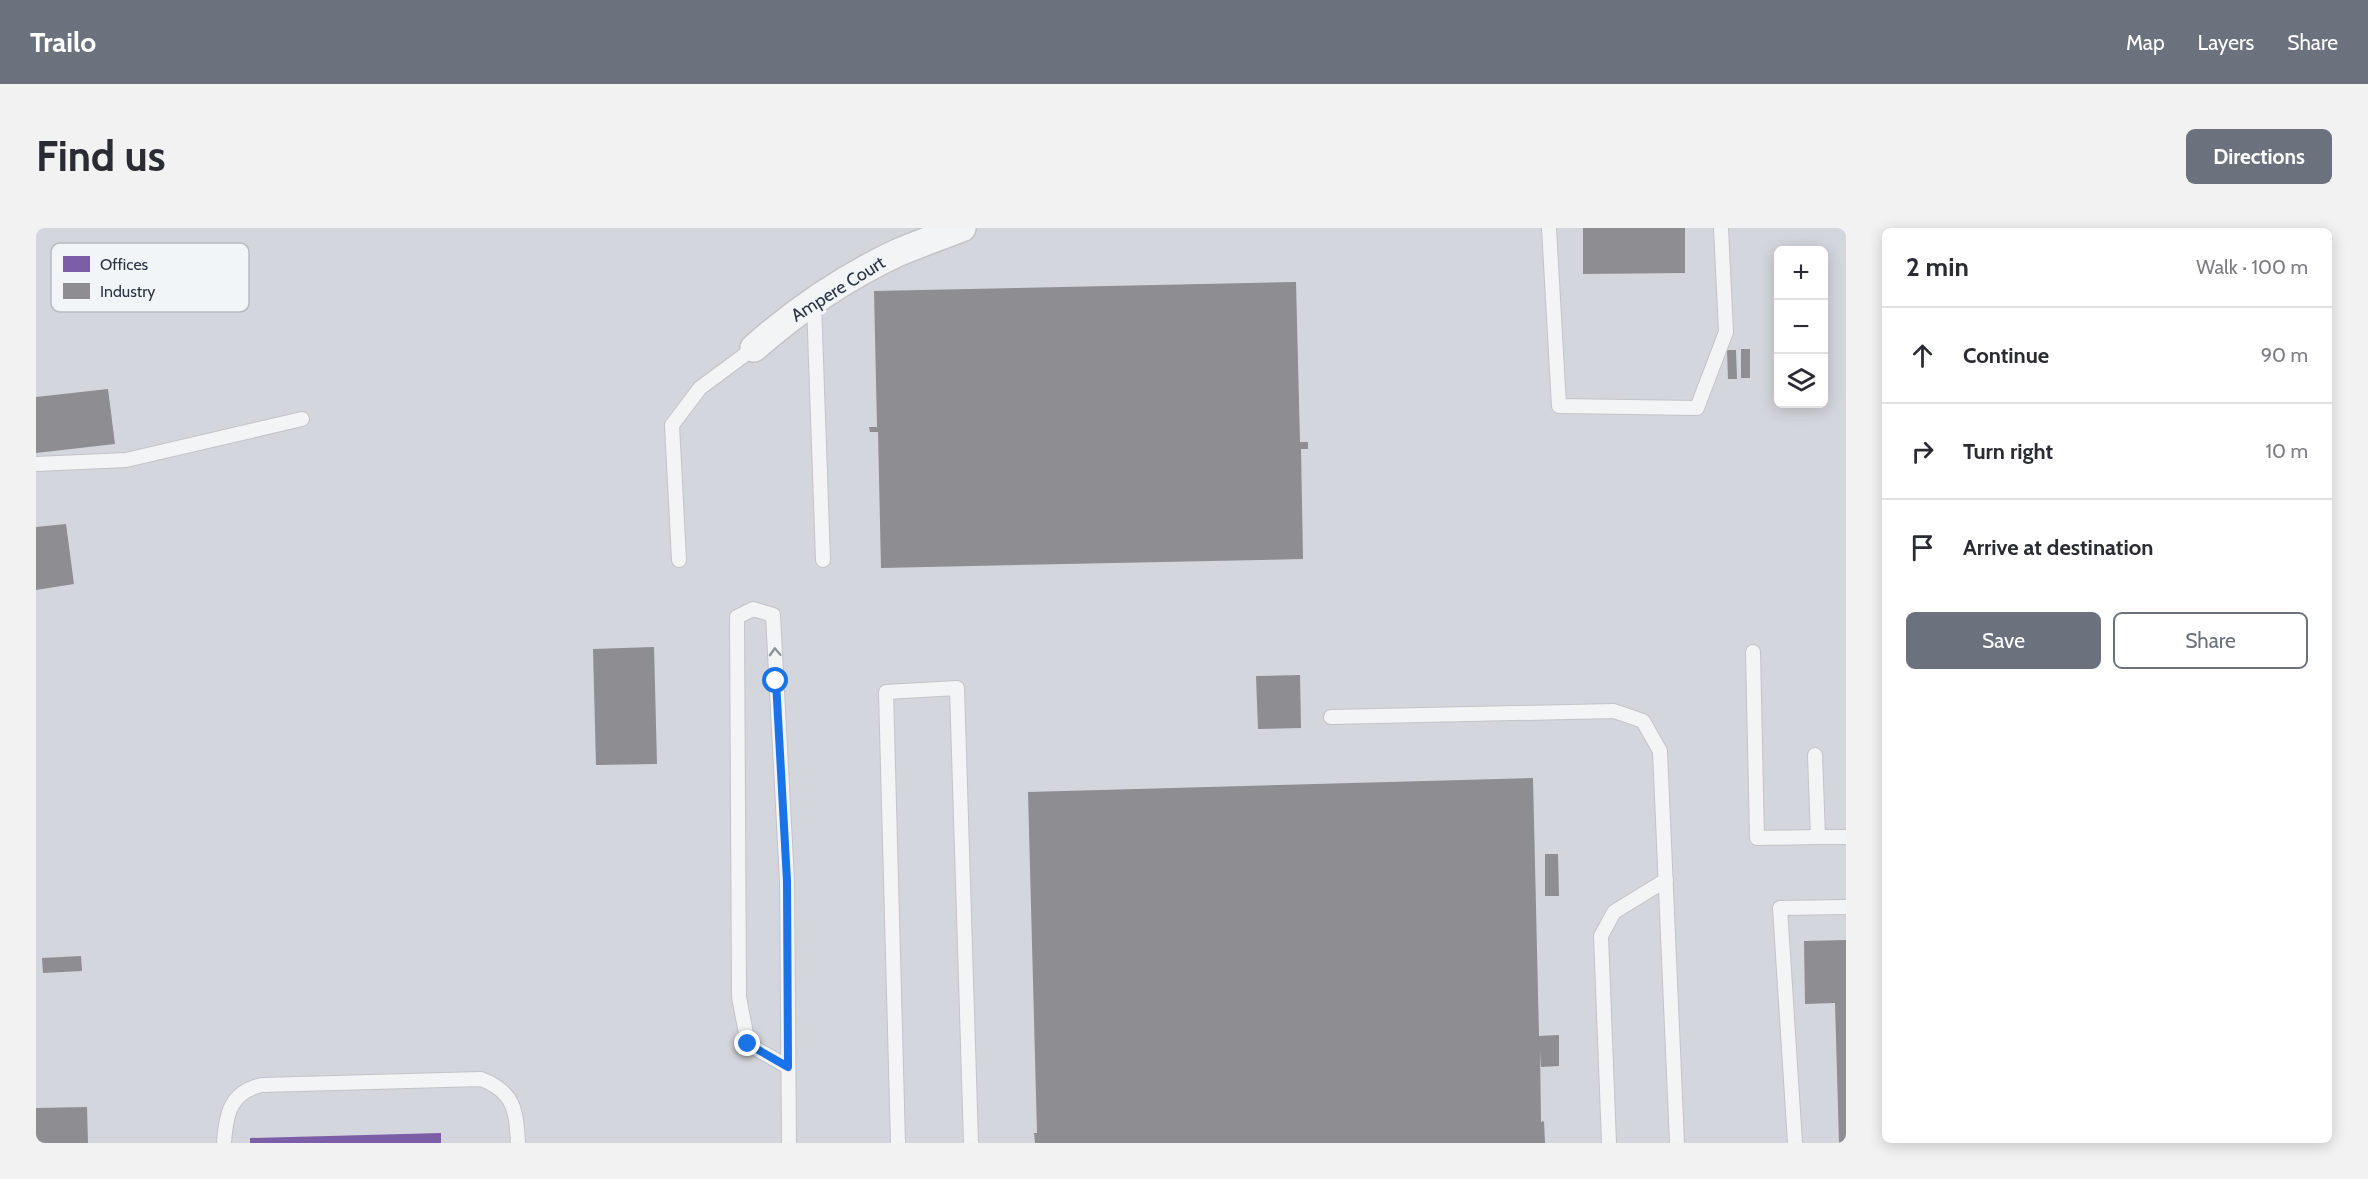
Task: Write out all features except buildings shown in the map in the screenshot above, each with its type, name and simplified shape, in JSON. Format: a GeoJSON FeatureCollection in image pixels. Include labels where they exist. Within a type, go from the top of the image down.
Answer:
{"type":"FeatureCollection","features":[{"type":"Feature","properties":{"kind":"street","name":"Ampere Court"},"geometry":{"type":"LineString","coordinates":[[754,348],[777,327],[850,278],[898,253],[962,228]]}},
{"type":"Feature","properties":{"kind":"lane"},"geometry":{"type":"LineString","coordinates":[[1549,228],[1559,406],[1697,408],[1726,332],[1721,228]]}},
{"type":"Feature","properties":{"kind":"lane"},"geometry":{"type":"LineString","coordinates":[[814,303],[823,560]]}},
{"type":"Feature","properties":{"kind":"lane"},"geometry":{"type":"LineString","coordinates":[[679,560],[672,425],[700,388],[754,348]]}},
{"type":"Feature","properties":{"kind":"lane"},"geometry":{"type":"LineString","coordinates":[[36,464],[126,460],[302,419]]}},
{"type":"Feature","properties":{"kind":"lane"},"geometry":{"type":"LineString","coordinates":[[788,1067],[748,1044],[740,998],[737,617],[753,609],[773,615],[787,881],[789,1143]]}},
{"type":"Feature","properties":{"kind":"lane"},"geometry":{"type":"LineString","coordinates":[[1753,652],[1757,838],[1846,837]]}},
{"type":"Feature","properties":{"kind":"lane"},"geometry":{"type":"LineString","coordinates":[[898,1143],[886,692],[957,688],[971,1143]]}},
{"type":"Feature","properties":{"kind":"lane"},"geometry":{"type":"LineString","coordinates":[[1331,717],[1614,711],[1643,721],[1660,751],[1677,1143]]}},
{"type":"Feature","properties":{"kind":"lane"},"geometry":{"type":"LineString","coordinates":[[1815,755],[1818,837]]}},
{"type":"Feature","properties":{"kind":"lane"},"geometry":{"type":"LineString","coordinates":[[1609,1143],[1601,936],[1614,912],[1666,880]]}},
{"type":"Feature","properties":{"kind":"lane"},"geometry":{"type":"LineString","coordinates":[[1795,1143],[1780,908],[1846,907]]}},
{"type":"Feature","properties":{"kind":"lane"},"geometry":{"type":"LineString","coordinates":[[224,1143],[226,1121],[232,1105],[249,1088],[262,1085],[482,1079],[495,1084],[505,1092],[513,1105],[518,1143]]}},
{"type":"Feature","properties":{"kind":"shaded area"},"geometry":{"type":"Polygon","coordinates":[[[36,228],[1846,228],[1846,1143],[36,1143],[36,228]]]}},
{"type":"Feature","properties":{"kind":"route"},"geometry":{"type":"LineString","coordinates":[[748,1044],[788,1067],[787,881],[776,681]]}}]}
